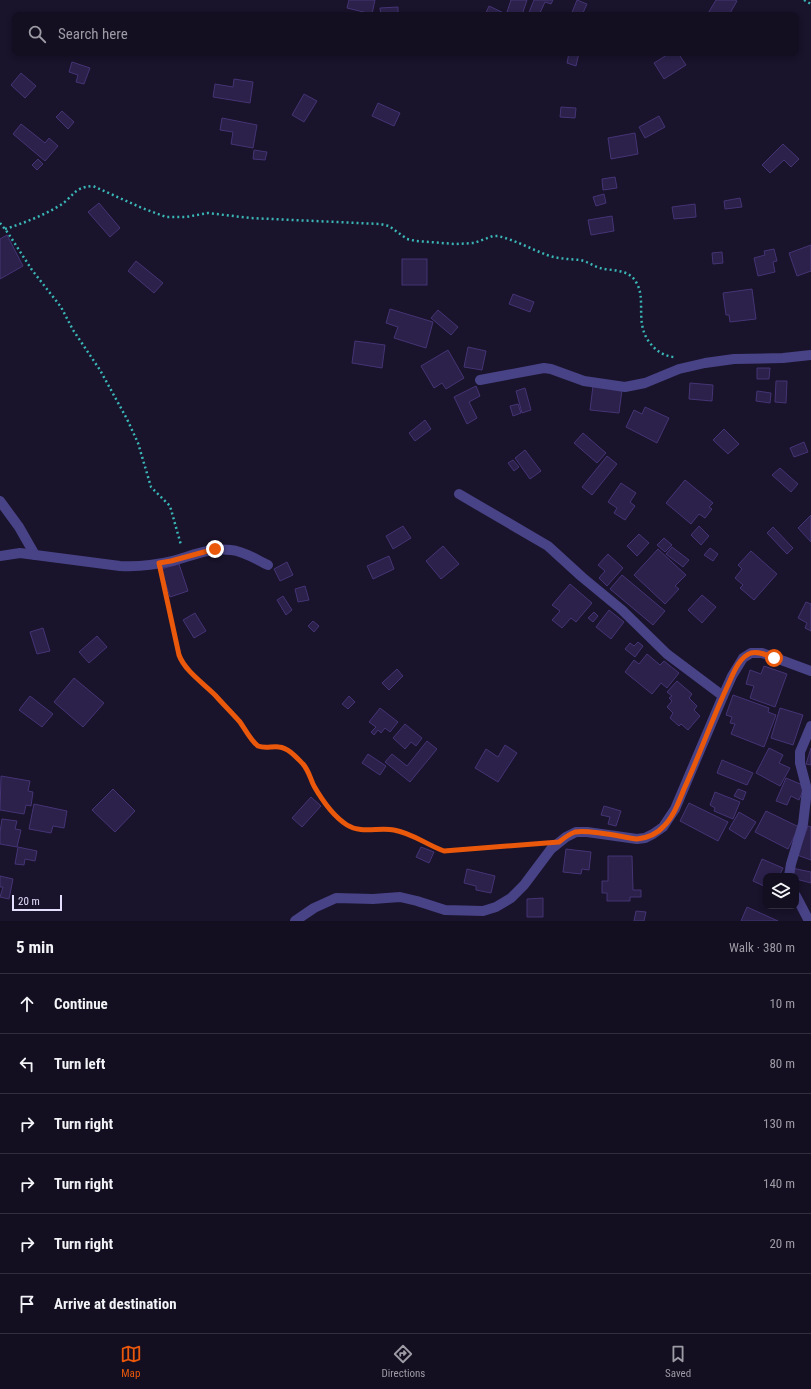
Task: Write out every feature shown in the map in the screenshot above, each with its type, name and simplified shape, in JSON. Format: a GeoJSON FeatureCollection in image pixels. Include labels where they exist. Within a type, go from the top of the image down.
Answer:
{"type":"FeatureCollection","features":[{"type":"Feature","properties":{"kind":"street"},"geometry":{"type":"LineString","coordinates":[[480,380],[544,368],[551,369],[584,381],[625,387],[645,383],[680,369],[705,363],[734,359],[783,358],[811,355]]}},
{"type":"Feature","properties":{"kind":"street"},"geometry":{"type":"LineString","coordinates":[[459,494],[548,546],[622,610],[667,654],[723,696]]}},
{"type":"Feature","properties":{"kind":"street"},"geometry":{"type":"LineString","coordinates":[[0,501],[19,527],[34,555]]}},
{"type":"Feature","properties":{"kind":"street"},"geometry":{"type":"LineString","coordinates":[[0,556],[20,553],[51,558],[135,567],[159,563],[215,549],[242,553],[268,565]]}},
{"type":"Feature","properties":{"kind":"street"},"geometry":{"type":"LineString","coordinates":[[295,921],[318,905],[336,898],[374,899],[400,897],[412,899],[445,910],[483,912],[496,907],[511,898],[524,885],[551,849],[566,837],[576,832],[587,832],[637,839],[645,838],[663,827],[678,802],[723,696],[743,658],[751,653],[762,653],[811,672]]}},
{"type":"Feature","properties":{"kind":"street"},"geometry":{"type":"LineString","coordinates":[[790,873],[803,824],[807,790],[800,763],[800,752],[811,726]]}},
{"type":"Feature","properties":{"kind":"street"},"geometry":{"type":"LineString","coordinates":[[799,902],[809,921]]}},
{"type":"Feature","properties":{"kind":"path"},"geometry":{"type":"LineString","coordinates":[[804,0],[811,4]]}},
{"type":"Feature","properties":{"kind":"path"},"geometry":{"type":"LineString","coordinates":[[5,229],[25,223],[61,205],[78,189],[86,186],[93,186],[166,217],[208,213],[258,218],[380,224],[389,226],[407,238],[416,241],[455,244],[474,243],[493,236],[498,236],[547,255],[558,258],[580,260],[600,268],[615,270],[633,278],[640,290],[643,332],[654,349],[664,354],[676,357]]}},
{"type":"Feature","properties":{"kind":"path"},"geometry":{"type":"LineString","coordinates":[[0,223],[32,270],[60,307],[73,330],[100,370],[138,443],[151,487],[167,502],[172,511],[185,557]]}},
{"type":"Feature","properties":{"kind":"path"},"geometry":{"type":"LineString","coordinates":[[159,563],[179,655],[184,663],[239,721],[256,744],[262,747],[286,748],[309,772],[313,784],[322,798],[336,815],[348,826],[360,830],[393,830],[409,833],[431,846],[444,851],[559,842]]}},
{"type":"Feature","properties":{"kind":"building"},"geometry":{"type":"Polygon","coordinates":[[[349,0],[375,0],[372,12],[364,12],[347,8],[349,0]]]}},
{"type":"Feature","properties":{"kind":"building"},"geometry":{"type":"Polygon","coordinates":[[[511,0],[527,0],[523,12],[507,12],[511,0]]]}},
{"type":"Feature","properties":{"kind":"building"},"geometry":{"type":"Polygon","coordinates":[[[534,0],[553,0],[551,4],[545,2],[540,12],[529,12],[534,0]]]}},
{"type":"Feature","properties":{"kind":"building"},"geometry":{"type":"Polygon","coordinates":[[[577,0],[587,4],[583,12],[572,12],[577,0]]]}},
{"type":"Feature","properties":{"kind":"building"},"geometry":{"type":"Polygon","coordinates":[[[716,0],[737,1],[731,12],[709,12],[716,0]]]}},
{"type":"Feature","properties":{"kind":"building"},"geometry":{"type":"Polygon","coordinates":[[[489,6],[502,12],[486,12],[489,6]]]}},
{"type":"Feature","properties":{"kind":"building"},"geometry":{"type":"Polygon","coordinates":[[[398,7],[398,12],[381,12],[380,8],[398,7]]]}},
{"type":"Feature","properties":{"kind":"building"},"geometry":{"type":"Polygon","coordinates":[[[568,56],[578,56],[576,66],[567,63],[568,56]]]}},
{"type":"Feature","properties":{"kind":"building"},"geometry":{"type":"Polygon","coordinates":[[[665,56],[680,56],[686,65],[664,79],[654,63],[665,56]]]}},
{"type":"Feature","properties":{"kind":"building"},"geometry":{"type":"Polygon","coordinates":[[[72,62],[90,68],[84,84],[76,82],[78,75],[69,72],[72,62]]]}},
{"type":"Feature","properties":{"kind":"building"},"geometry":{"type":"Polygon","coordinates":[[[21,73],[36,86],[25,98],[11,85],[21,73]]]}},
{"type":"Feature","properties":{"kind":"building"},"geometry":{"type":"Polygon","coordinates":[[[234,79],[253,82],[250,103],[213,97],[215,84],[233,87],[234,79]]]}},
{"type":"Feature","properties":{"kind":"building"},"geometry":{"type":"Polygon","coordinates":[[[304,94],[317,101],[304,122],[292,115],[304,94]]]}},
{"type":"Feature","properties":{"kind":"building"},"geometry":{"type":"Polygon","coordinates":[[[378,103],[400,113],[394,126],[372,116],[378,103]]]}},
{"type":"Feature","properties":{"kind":"building"},"geometry":{"type":"Polygon","coordinates":[[[561,107],[576,108],[575,118],[560,117],[561,107]]]}},
{"type":"Feature","properties":{"kind":"building"},"geometry":{"type":"Polygon","coordinates":[[[62,111],[74,122],[68,129],[56,117],[62,111]]]}},
{"type":"Feature","properties":{"kind":"building"},"geometry":{"type":"Polygon","coordinates":[[[659,116],[665,127],[645,138],[639,127],[659,116]]]}},
{"type":"Feature","properties":{"kind":"building"},"geometry":{"type":"Polygon","coordinates":[[[222,118],[257,125],[253,148],[231,144],[233,132],[220,130],[222,118]]]}},
{"type":"Feature","properties":{"kind":"building"},"geometry":{"type":"Polygon","coordinates":[[[21,124],[45,143],[49,138],[58,146],[45,161],[13,134],[21,124]]]}},
{"type":"Feature","properties":{"kind":"building"},"geometry":{"type":"Polygon","coordinates":[[[635,133],[638,154],[611,159],[608,138],[635,133]]]}},
{"type":"Feature","properties":{"kind":"building"},"geometry":{"type":"Polygon","coordinates":[[[783,144],[799,159],[791,167],[784,160],[770,173],[762,165],[783,144]]]}},
{"type":"Feature","properties":{"kind":"building"},"geometry":{"type":"Polygon","coordinates":[[[254,150],[267,152],[265,160],[253,159],[254,150]]]}},
{"type":"Feature","properties":{"kind":"building"},"geometry":{"type":"Polygon","coordinates":[[[38,159],[43,164],[37,170],[32,165],[38,159]]]}},
{"type":"Feature","properties":{"kind":"building"},"geometry":{"type":"Polygon","coordinates":[[[615,177],[617,188],[603,190],[602,179],[615,177]]]}},
{"type":"Feature","properties":{"kind":"building"},"geometry":{"type":"Polygon","coordinates":[[[604,194],[606,203],[596,206],[593,197],[604,194]]]}},
{"type":"Feature","properties":{"kind":"building"},"geometry":{"type":"Polygon","coordinates":[[[740,198],[742,207],[725,209],[724,201],[740,198]]]}},
{"type":"Feature","properties":{"kind":"building"},"geometry":{"type":"Polygon","coordinates":[[[99,203],[120,228],[110,237],[88,212],[99,203]]]}},
{"type":"Feature","properties":{"kind":"building"},"geometry":{"type":"Polygon","coordinates":[[[695,204],[696,217],[674,219],[672,207],[695,204]]]}},
{"type":"Feature","properties":{"kind":"building"},"geometry":{"type":"Polygon","coordinates":[[[612,216],[614,231],[591,235],[588,220],[612,216]]]}},
{"type":"Feature","properties":{"kind":"building"},"geometry":{"type":"Polygon","coordinates":[[[7,235],[23,266],[0,279],[0,239],[7,235]]]}},
{"type":"Feature","properties":{"kind":"building"},"geometry":{"type":"Polygon","coordinates":[[[811,245],[811,271],[797,276],[789,253],[811,245]]]}},
{"type":"Feature","properties":{"kind":"building"},"geometry":{"type":"Polygon","coordinates":[[[774,249],[777,261],[773,262],[775,272],[758,276],[754,258],[765,255],[764,251],[774,249]]]}},
{"type":"Feature","properties":{"kind":"building"},"geometry":{"type":"Polygon","coordinates":[[[722,252],[723,263],[713,264],[712,253],[722,252]]]}},
{"type":"Feature","properties":{"kind":"building"},"geometry":{"type":"Polygon","coordinates":[[[402,259],[427,259],[427,285],[402,285],[402,259]]]}},
{"type":"Feature","properties":{"kind":"building"},"geometry":{"type":"Polygon","coordinates":[[[136,261],[163,283],[154,293],[128,271],[136,261]]]}},
{"type":"Feature","properties":{"kind":"building"},"geometry":{"type":"Polygon","coordinates":[[[752,289],[756,319],[730,322],[729,315],[726,315],[723,293],[752,289]]]}},
{"type":"Feature","properties":{"kind":"building"},"geometry":{"type":"Polygon","coordinates":[[[513,294],[534,302],[530,312],[509,304],[513,294]]]}},
{"type":"Feature","properties":{"kind":"building"},"geometry":{"type":"Polygon","coordinates":[[[390,309],[433,322],[426,348],[394,338],[398,327],[386,323],[390,309]]]}},
{"type":"Feature","properties":{"kind":"building"},"geometry":{"type":"Polygon","coordinates":[[[438,310],[458,327],[451,335],[431,318],[438,310]]]}},
{"type":"Feature","properties":{"kind":"building"},"geometry":{"type":"Polygon","coordinates":[[[355,341],[385,345],[382,368],[352,363],[355,341]]]}},
{"type":"Feature","properties":{"kind":"building"},"geometry":{"type":"Polygon","coordinates":[[[468,347],[486,351],[482,370],[464,367],[468,347]]]}},
{"type":"Feature","properties":{"kind":"building"},"geometry":{"type":"Polygon","coordinates":[[[448,350],[464,378],[446,389],[442,383],[434,388],[421,366],[448,350]]]}},
{"type":"Feature","properties":{"kind":"building"},"geometry":{"type":"Polygon","coordinates":[[[757,368],[770,368],[769,379],[757,379],[757,368]]]}},
{"type":"Feature","properties":{"kind":"building"},"geometry":{"type":"Polygon","coordinates":[[[776,381],[787,381],[786,403],[775,402],[776,381]]]}},
{"type":"Feature","properties":{"kind":"building"},"geometry":{"type":"Polygon","coordinates":[[[690,383],[713,385],[712,401],[689,399],[690,383]]]}},
{"type":"Feature","properties":{"kind":"building"},"geometry":{"type":"Polygon","coordinates":[[[476,386],[480,396],[469,402],[477,418],[467,424],[454,397],[476,386]]]}},
{"type":"Feature","properties":{"kind":"building"},"geometry":{"type":"Polygon","coordinates":[[[593,386],[622,390],[619,413],[590,410],[593,386]]]}},
{"type":"Feature","properties":{"kind":"building"},"geometry":{"type":"Polygon","coordinates":[[[525,388],[531,410],[522,413],[516,391],[525,388]]]}},
{"type":"Feature","properties":{"kind":"building"},"geometry":{"type":"Polygon","coordinates":[[[757,391],[771,393],[770,403],[756,401],[757,391]]]}},
{"type":"Feature","properties":{"kind":"building"},"geometry":{"type":"Polygon","coordinates":[[[518,404],[521,413],[513,416],[510,406],[518,404]]]}},
{"type":"Feature","properties":{"kind":"building"},"geometry":{"type":"Polygon","coordinates":[[[645,407],[669,418],[657,443],[626,427],[634,410],[642,414],[645,407]]]}},
{"type":"Feature","properties":{"kind":"building"},"geometry":{"type":"Polygon","coordinates":[[[425,420],[431,429],[415,441],[409,433],[425,420]]]}},
{"type":"Feature","properties":{"kind":"building"},"geometry":{"type":"Polygon","coordinates":[[[724,429],[739,444],[728,454],[713,440],[724,429]]]}},
{"type":"Feature","properties":{"kind":"building"},"geometry":{"type":"Polygon","coordinates":[[[583,433],[606,453],[597,463],[574,443],[583,433]]]}},
{"type":"Feature","properties":{"kind":"building"},"geometry":{"type":"Polygon","coordinates":[[[804,442],[808,452],[794,457],[790,448],[804,442]]]}},
{"type":"Feature","properties":{"kind":"building"},"geometry":{"type":"Polygon","coordinates":[[[525,450],[541,471],[530,479],[515,458],[525,450]]]}},
{"type":"Feature","properties":{"kind":"building"},"geometry":{"type":"Polygon","coordinates":[[[607,456],[617,464],[592,495],[582,487],[607,456]]]}},
{"type":"Feature","properties":{"kind":"building"},"geometry":{"type":"Polygon","coordinates":[[[513,460],[519,467],[514,471],[508,463],[513,460]]]}},
{"type":"Feature","properties":{"kind":"building"},"geometry":{"type":"Polygon","coordinates":[[[780,468],[798,484],[791,492],[772,475],[780,468]]]}},
{"type":"Feature","properties":{"kind":"building"},"geometry":{"type":"Polygon","coordinates":[[[685,480],[713,503],[709,507],[712,509],[705,518],[699,514],[691,524],[666,503],[685,480]]]}},
{"type":"Feature","properties":{"kind":"building"},"geometry":{"type":"Polygon","coordinates":[[[621,483],[636,493],[630,502],[635,506],[625,520],[614,513],[617,508],[608,502],[621,483]]]}},
{"type":"Feature","properties":{"kind":"building"},"geometry":{"type":"Polygon","coordinates":[[[811,515],[811,542],[798,528],[811,515]]]}},
{"type":"Feature","properties":{"kind":"building"},"geometry":{"type":"Polygon","coordinates":[[[403,526],[411,538],[393,549],[386,536],[403,526]]]}},
{"type":"Feature","properties":{"kind":"building"},"geometry":{"type":"Polygon","coordinates":[[[699,526],[709,536],[701,545],[691,535],[699,526]]]}},
{"type":"Feature","properties":{"kind":"building"},"geometry":{"type":"Polygon","coordinates":[[[773,527],[793,548],[787,554],[767,533],[773,527]]]}},
{"type":"Feature","properties":{"kind":"building"},"geometry":{"type":"Polygon","coordinates":[[[639,534],[649,543],[637,556],[627,546],[639,534]]]}},
{"type":"Feature","properties":{"kind":"building"},"geometry":{"type":"Polygon","coordinates":[[[664,538],[672,545],[665,552],[657,545],[664,538]]]}},
{"type":"Feature","properties":{"kind":"building"},"geometry":{"type":"Polygon","coordinates":[[[443,546],[459,564],[441,579],[426,561],[443,546]]]}},
{"type":"Feature","properties":{"kind":"building"},"geometry":{"type":"Polygon","coordinates":[[[672,547],[689,560],[683,567],[666,554],[672,547]]]}},
{"type":"Feature","properties":{"kind":"building"},"geometry":{"type":"Polygon","coordinates":[[[710,548],[718,554],[713,561],[704,555],[710,548]]]}},
{"type":"Feature","properties":{"kind":"building"},"geometry":{"type":"Polygon","coordinates":[[[658,549],[686,575],[675,586],[679,589],[665,604],[634,575],[658,549]]]}},
{"type":"Feature","properties":{"kind":"building"},"geometry":{"type":"Polygon","coordinates":[[[751,551],[777,574],[754,600],[740,588],[743,585],[735,578],[742,569],[738,565],[751,551]]]}},
{"type":"Feature","properties":{"kind":"building"},"geometry":{"type":"Polygon","coordinates":[[[608,554],[623,568],[607,586],[599,578],[605,571],[598,565],[608,554]]]}},
{"type":"Feature","properties":{"kind":"building"},"geometry":{"type":"Polygon","coordinates":[[[389,556],[394,569],[373,579],[367,566],[389,556]]]}},
{"type":"Feature","properties":{"kind":"building"},"geometry":{"type":"Polygon","coordinates":[[[287,562],[293,575],[280,581],[274,569],[287,562]]]}},
{"type":"Feature","properties":{"kind":"building"},"geometry":{"type":"Polygon","coordinates":[[[179,564],[188,591],[170,597],[161,569],[179,564]]]}},
{"type":"Feature","properties":{"kind":"building"},"geometry":{"type":"Polygon","coordinates":[[[622,575],[665,611],[653,625],[610,589],[622,575]]]}},
{"type":"Feature","properties":{"kind":"building"},"geometry":{"type":"Polygon","coordinates":[[[570,584],[592,603],[576,622],[571,618],[562,628],[552,620],[560,611],[552,605],[570,584]]]}},
{"type":"Feature","properties":{"kind":"building"},"geometry":{"type":"Polygon","coordinates":[[[305,586],[309,600],[298,602],[295,589],[305,586]]]}},
{"type":"Feature","properties":{"kind":"building"},"geometry":{"type":"Polygon","coordinates":[[[702,595],[716,607],[702,623],[688,610],[702,595]]]}},
{"type":"Feature","properties":{"kind":"building"},"geometry":{"type":"Polygon","coordinates":[[[283,596],[292,610],[286,615],[277,600],[283,596]]]}},
{"type":"Feature","properties":{"kind":"building"},"geometry":{"type":"Polygon","coordinates":[[[806,602],[811,604],[811,631],[805,628],[807,623],[798,618],[806,602]]]}},
{"type":"Feature","properties":{"kind":"building"},"geometry":{"type":"Polygon","coordinates":[[[609,610],[624,622],[611,639],[596,627],[609,610]]]}},
{"type":"Feature","properties":{"kind":"building"},"geometry":{"type":"Polygon","coordinates":[[[594,612],[598,616],[593,622],[588,618],[594,612]]]}},
{"type":"Feature","properties":{"kind":"building"},"geometry":{"type":"Polygon","coordinates":[[[195,613],[206,631],[194,638],[183,620],[195,613]]]}},
{"type":"Feature","properties":{"kind":"building"},"geometry":{"type":"Polygon","coordinates":[[[313,621],[319,626],[314,632],[308,626],[313,621]]]}},
{"type":"Feature","properties":{"kind":"building"},"geometry":{"type":"Polygon","coordinates":[[[43,628],[50,651],[37,654],[30,632],[43,628]]]}},
{"type":"Feature","properties":{"kind":"building"},"geometry":{"type":"Polygon","coordinates":[[[97,636],[107,647],[89,663],[79,652],[97,636]]]}},
{"type":"Feature","properties":{"kind":"building"},"geometry":{"type":"Polygon","coordinates":[[[638,642],[643,646],[635,657],[625,649],[630,643],[634,646],[638,642]]]}},
{"type":"Feature","properties":{"kind":"building"},"geometry":{"type":"Polygon","coordinates":[[[647,654],[660,665],[664,661],[679,673],[667,688],[661,683],[652,694],[625,672],[634,660],[639,664],[647,654]]]}},
{"type":"Feature","properties":{"kind":"building"},"geometry":{"type":"Polygon","coordinates":[[[764,666],[787,674],[775,707],[750,698],[754,686],[746,684],[750,670],[761,674],[764,666]]]}},
{"type":"Feature","properties":{"kind":"building"},"geometry":{"type":"Polygon","coordinates":[[[397,669],[403,676],[389,690],[382,683],[397,669]]]}},
{"type":"Feature","properties":{"kind":"building"},"geometry":{"type":"Polygon","coordinates":[[[74,678],[104,703],[83,727],[54,702],[74,678]]]}},
{"type":"Feature","properties":{"kind":"building"},"geometry":{"type":"Polygon","coordinates":[[[677,681],[692,694],[689,698],[697,706],[694,710],[700,716],[688,730],[681,724],[679,726],[670,718],[673,713],[667,707],[672,701],[669,698],[672,696],[667,692],[677,681]]]}},
{"type":"Feature","properties":{"kind":"building"},"geometry":{"type":"Polygon","coordinates":[[[733,695],[769,708],[768,712],[776,715],[764,747],[731,734],[735,724],[730,723],[732,717],[726,715],[733,695]]]}},
{"type":"Feature","properties":{"kind":"building"},"geometry":{"type":"Polygon","coordinates":[[[30,696],[53,714],[42,727],[19,710],[30,696]]]}},
{"type":"Feature","properties":{"kind":"building"},"geometry":{"type":"Polygon","coordinates":[[[349,696],[355,702],[348,709],[342,704],[349,696]]]}},
{"type":"Feature","properties":{"kind":"building"},"geometry":{"type":"Polygon","coordinates":[[[380,708],[398,722],[390,732],[385,728],[381,733],[378,730],[374,735],[371,732],[376,727],[369,722],[380,708]]]}},
{"type":"Feature","properties":{"kind":"building"},"geometry":{"type":"Polygon","coordinates":[[[780,708],[803,715],[793,745],[771,738],[780,708]]]}},
{"type":"Feature","properties":{"kind":"building"},"geometry":{"type":"Polygon","coordinates":[[[405,724],[422,738],[416,746],[411,742],[405,749],[393,738],[405,724]]]}},
{"type":"Feature","properties":{"kind":"building"},"geometry":{"type":"Polygon","coordinates":[[[427,741],[437,749],[410,782],[385,762],[392,754],[407,766],[427,741]]]}},
{"type":"Feature","properties":{"kind":"building"},"geometry":{"type":"Polygon","coordinates":[[[505,745],[517,753],[498,782],[475,768],[486,749],[498,757],[505,745]]]}},
{"type":"Feature","properties":{"kind":"building"},"geometry":{"type":"Polygon","coordinates":[[[769,748],[783,755],[779,763],[790,768],[780,786],[756,773],[769,748]]]}},
{"type":"Feature","properties":{"kind":"building"},"geometry":{"type":"Polygon","coordinates":[[[811,748],[811,765],[806,764],[811,748]]]}},
{"type":"Feature","properties":{"kind":"building"},"geometry":{"type":"Polygon","coordinates":[[[368,754],[386,766],[380,775],[362,763],[368,754]]]}},
{"type":"Feature","properties":{"kind":"building"},"geometry":{"type":"Polygon","coordinates":[[[722,760],[753,773],[747,785],[717,773],[722,760]]]}},
{"type":"Feature","properties":{"kind":"building"},"geometry":{"type":"Polygon","coordinates":[[[1,776],[30,781],[28,791],[33,792],[31,806],[26,805],[24,814],[0,810],[1,776]]]}},
{"type":"Feature","properties":{"kind":"building"},"geometry":{"type":"Polygon","coordinates":[[[786,778],[805,786],[799,800],[791,796],[787,805],[776,801],[786,778]]]}},
{"type":"Feature","properties":{"kind":"building"},"geometry":{"type":"Polygon","coordinates":[[[113,789],[135,811],[115,832],[92,810],[113,789]]]}},
{"type":"Feature","properties":{"kind":"building"},"geometry":{"type":"Polygon","coordinates":[[[738,789],[746,792],[743,800],[734,796],[738,789]]]}},
{"type":"Feature","properties":{"kind":"building"},"geometry":{"type":"Polygon","coordinates":[[[715,792],[740,802],[733,819],[714,811],[715,808],[710,805],[715,792]]]}},
{"type":"Feature","properties":{"kind":"building"},"geometry":{"type":"Polygon","coordinates":[[[311,797],[321,806],[302,827],[292,818],[311,797]]]}},
{"type":"Feature","properties":{"kind":"building"},"geometry":{"type":"Polygon","coordinates":[[[689,803],[728,822],[718,841],[680,821],[689,803]]]}},
{"type":"Feature","properties":{"kind":"building"},"geometry":{"type":"Polygon","coordinates":[[[34,804],[67,811],[64,828],[53,826],[51,833],[29,829],[34,804]]]}},
{"type":"Feature","properties":{"kind":"building"},"geometry":{"type":"Polygon","coordinates":[[[604,806],[621,811],[616,826],[608,824],[610,817],[601,815],[604,806]]]}},
{"type":"Feature","properties":{"kind":"building"},"geometry":{"type":"Polygon","coordinates":[[[766,811],[799,827],[788,849],[755,832],[766,811]]]}},
{"type":"Feature","properties":{"kind":"building"},"geometry":{"type":"Polygon","coordinates":[[[739,812],[756,822],[745,839],[729,829],[739,812]]]}},
{"type":"Feature","properties":{"kind":"building"},"geometry":{"type":"Polygon","coordinates":[[[2,819],[17,821],[15,829],[21,830],[17,847],[0,844],[2,819]]]}},
{"type":"Feature","properties":{"kind":"building"},"geometry":{"type":"Polygon","coordinates":[[[808,826],[811,827],[811,860],[797,855],[808,826]]]}},
{"type":"Feature","properties":{"kind":"building"},"geometry":{"type":"Polygon","coordinates":[[[18,847],[37,851],[35,861],[25,859],[24,865],[15,864],[18,847]]]}},
{"type":"Feature","properties":{"kind":"building"},"geometry":{"type":"Polygon","coordinates":[[[421,847],[434,852],[429,863],[416,857],[421,847]]]}},
{"type":"Feature","properties":{"kind":"building"},"geometry":{"type":"Polygon","coordinates":[[[566,849],[591,852],[589,870],[582,869],[581,874],[563,872],[566,849]]]}},
{"type":"Feature","properties":{"kind":"building"},"geometry":{"type":"Polygon","coordinates":[[[608,856],[632,856],[633,890],[641,890],[641,897],[630,897],[630,901],[607,901],[607,893],[602,893],[602,881],[608,881],[608,856]]]}},
{"type":"Feature","properties":{"kind":"building"},"geometry":{"type":"Polygon","coordinates":[[[762,859],[783,868],[780,873],[763,873],[763,886],[753,881],[762,859]]]}},
{"type":"Feature","properties":{"kind":"building"},"geometry":{"type":"Polygon","coordinates":[[[792,868],[811,872],[811,883],[799,880],[799,873],[791,873],[792,868]]]}},
{"type":"Feature","properties":{"kind":"building"},"geometry":{"type":"Polygon","coordinates":[[[467,869],[495,876],[491,893],[476,890],[476,886],[464,883],[467,869]]]}},
{"type":"Feature","properties":{"kind":"building"},"geometry":{"type":"Polygon","coordinates":[[[0,876],[13,879],[9,899],[0,897],[3,887],[0,887],[0,876]]]}},
{"type":"Feature","properties":{"kind":"building"},"geometry":{"type":"Polygon","coordinates":[[[543,898],[543,917],[527,917],[527,899],[543,898]]]}},
{"type":"Feature","properties":{"kind":"building"},"geometry":{"type":"Polygon","coordinates":[[[747,907],[778,921],[741,921],[747,907]]]}},
{"type":"Feature","properties":{"kind":"building"},"geometry":{"type":"Polygon","coordinates":[[[636,911],[646,912],[644,921],[634,921],[636,911]]]}},
{"type":"Feature","properties":{"kind":"route"},"geometry":{"type":"LineString","coordinates":[[215,549],[159,563],[164,592],[179,655],[184,663],[239,721],[256,744],[262,747],[286,748],[304,765],[322,798],[336,815],[348,826],[360,830],[393,830],[409,833],[431,846],[444,851],[559,842],[576,832],[587,832],[637,839],[645,838],[653,834],[663,827],[675,808],[732,676],[743,658],[751,653],[757,652],[774,658]]}}]}
